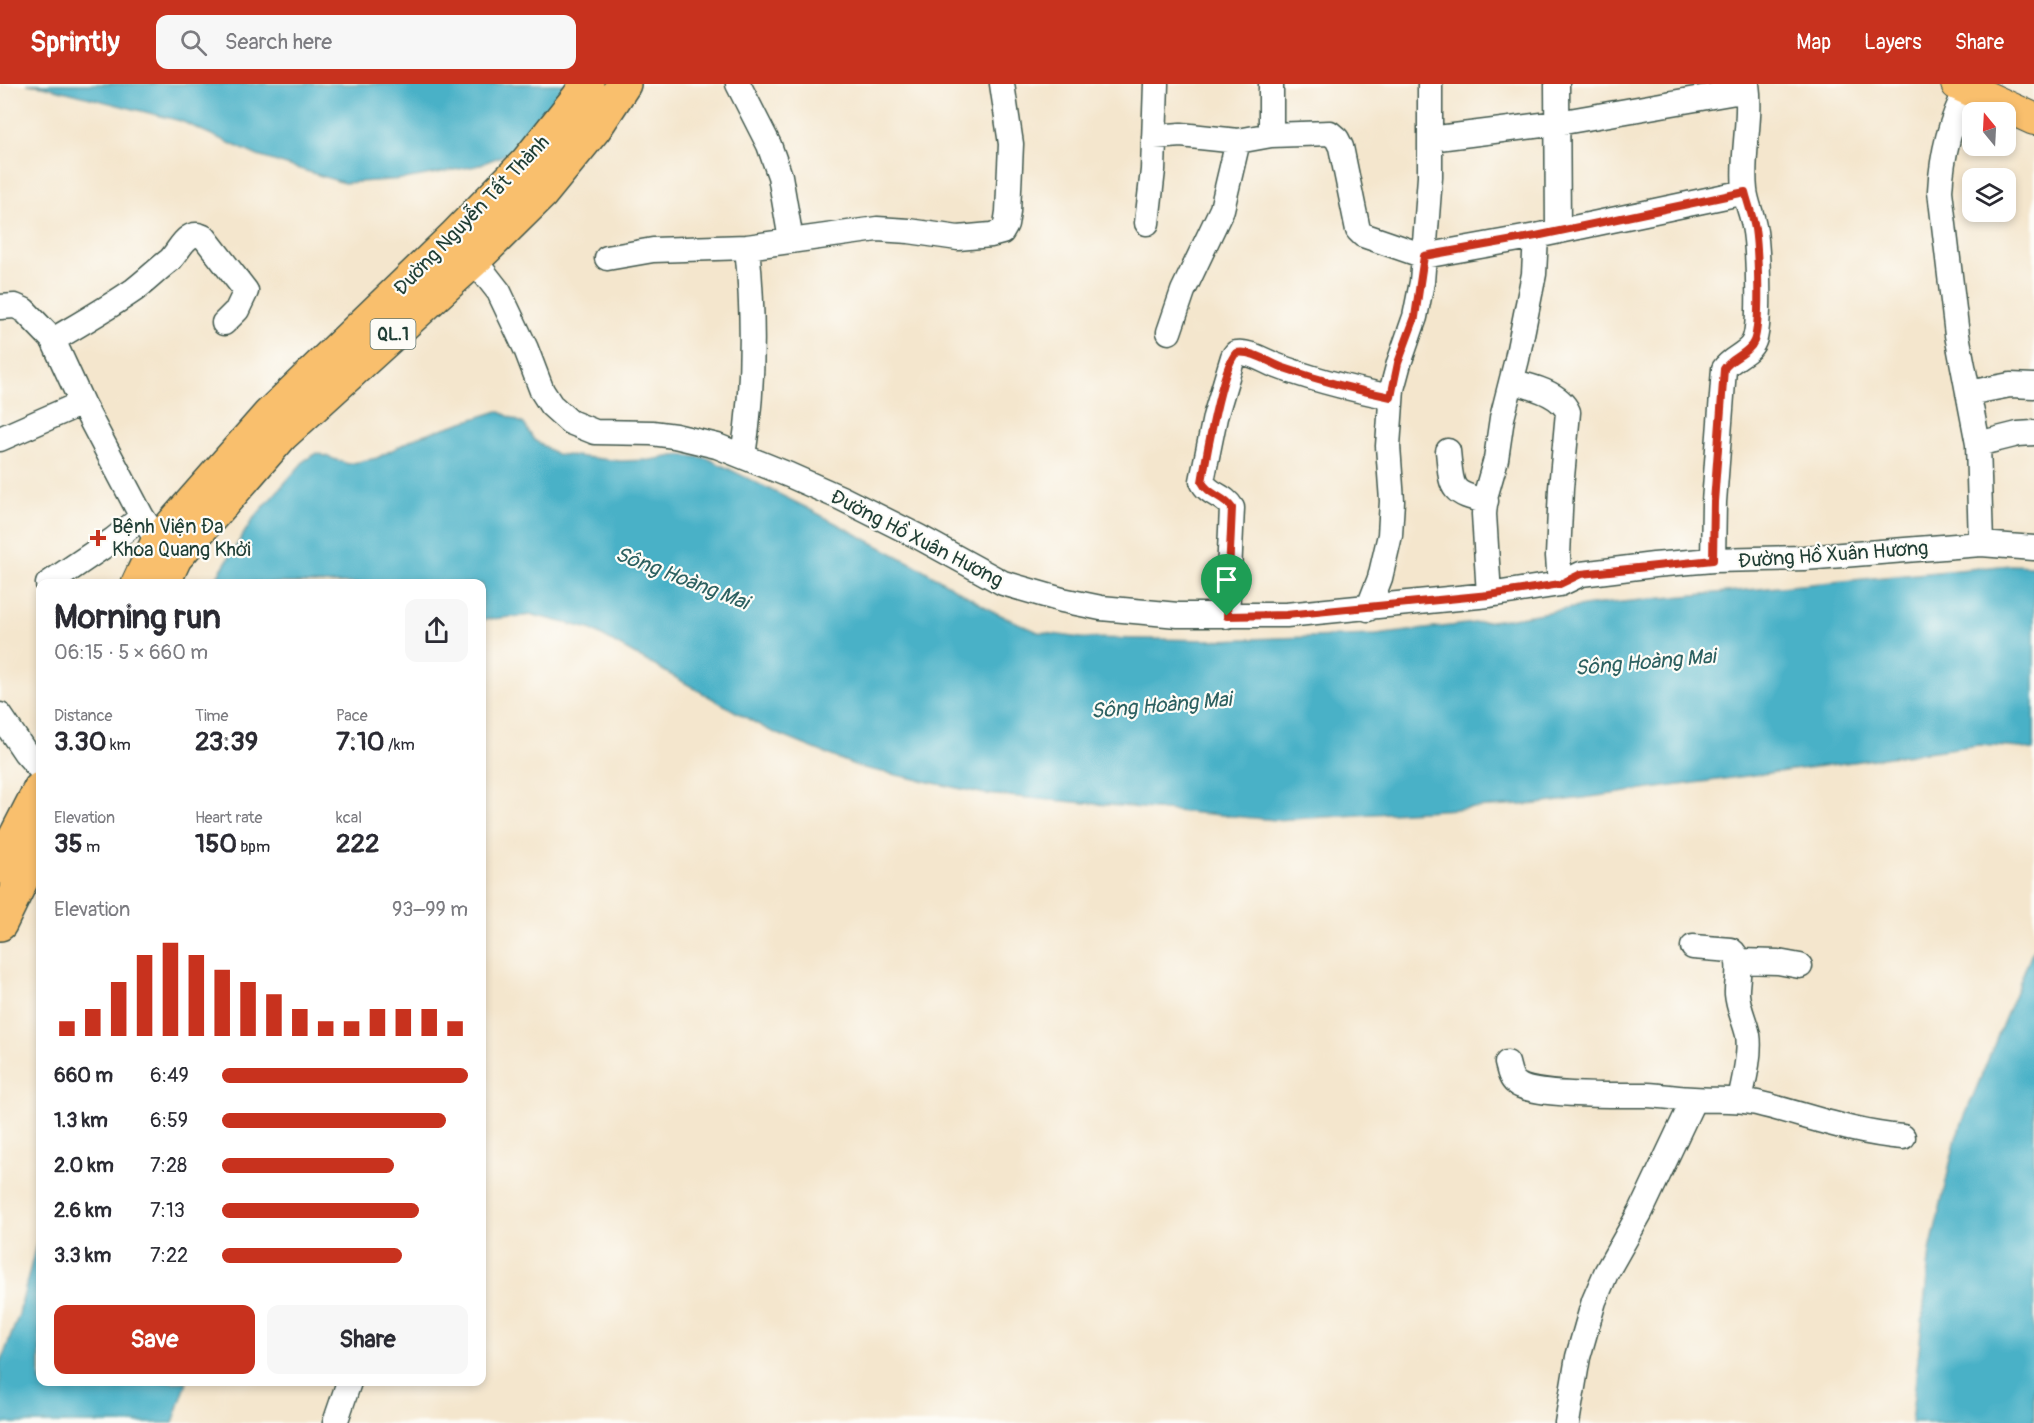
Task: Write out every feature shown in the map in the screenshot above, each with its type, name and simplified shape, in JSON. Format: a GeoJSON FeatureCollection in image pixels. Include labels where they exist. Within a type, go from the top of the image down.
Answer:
{"type":"FeatureCollection","features":[{"type":"Feature","properties":{"kind":"highway","name":"Đường Nguyễn Tất Thành"},"geometry":{"type":"LineString","coordinates":[[141,579],[160,550],[269,415],[454,237],[527,162],[587,84]]}},
{"type":"Feature","properties":{"kind":"highway","name":"Đường Nguyễn Tất Thành"},"geometry":{"type":"LineString","coordinates":[[160,550],[474,260],[541,194],[595,128],[624,84]]}},
{"type":"Feature","properties":{"kind":"highway"},"geometry":{"type":"LineString","coordinates":[[0,867],[36,797]]}},
{"type":"Feature","properties":{"kind":"highway"},"geometry":{"type":"LineString","coordinates":[[0,924],[36,850]]}},
{"type":"Feature","properties":{"kind":"main road"},"geometry":{"type":"LineString","coordinates":[[1962,86],[2034,119]]}},
{"type":"Feature","properties":{"kind":"street"},"geometry":{"type":"LineString","coordinates":[[738,84],[769,145],[780,176],[791,240]]}},
{"type":"Feature","properties":{"kind":"street"},"geometry":{"type":"LineString","coordinates":[[607,258],[653,249],[747,248],[877,229],[958,238],[1002,232],[1006,225],[1008,212],[1011,144],[1002,84]]}},
{"type":"Feature","properties":{"kind":"street"},"geometry":{"type":"LineString","coordinates":[[1147,223],[1156,84]]}},
{"type":"Feature","properties":{"kind":"street"},"geometry":{"type":"LineString","coordinates":[[1271,84],[1271,135]]}},
{"type":"Feature","properties":{"kind":"street"},"geometry":{"type":"LineString","coordinates":[[1368,609],[1380,578],[1390,535],[1392,501],[1388,446],[1391,397],[1398,363],[1415,317],[1424,256],[1430,185],[1430,84]]}},
{"type":"Feature","properties":{"kind":"street"},"geometry":{"type":"LineString","coordinates":[[1489,595],[1483,524],[1486,501],[1534,274],[1547,233],[1558,123],[1557,84]]}},
{"type":"Feature","properties":{"kind":"street"},"geometry":{"type":"LineString","coordinates":[[1962,86],[1946,140],[1940,191],[1957,335],[1978,444],[1981,544]]}},
{"type":"Feature","properties":{"kind":"street"},"geometry":{"type":"LineString","coordinates":[[1430,139],[1558,123],[1747,87],[1743,161],[1745,192],[1755,228],[1757,323],[1755,341],[1750,348],[1735,357],[1724,369],[1714,502],[1713,560]]}},
{"type":"Feature","properties":{"kind":"street"},"geometry":{"type":"LineString","coordinates":[[1154,137],[1181,135],[1238,141],[1271,135],[1330,133],[1334,135],[1341,147],[1358,230],[1363,235],[1424,256],[1745,192]]}},
{"type":"Feature","properties":{"kind":"street"},"geometry":{"type":"LineString","coordinates":[[1169,332],[1183,291],[1222,209],[1238,141]]}},
{"type":"Feature","properties":{"kind":"street"},"geometry":{"type":"LineString","coordinates":[[53,340],[136,289],[172,258],[180,246],[194,234],[205,238],[246,291],[237,310],[224,322]]}},
{"type":"Feature","properties":{"kind":"street"},"geometry":{"type":"LineString","coordinates":[[743,456],[748,420],[752,331],[747,248]]}},
{"type":"Feature","properties":{"kind":"street","name":"Đường Hồ Xuân Hương"},"geometry":{"type":"LineString","coordinates":[[474,260],[499,292],[542,391],[552,405],[570,422],[595,432],[652,433],[717,446],[841,498],[1003,583],[1062,600],[1101,608],[1169,614],[1286,615],[1368,609],[1489,595],[1560,584],[1581,574],[1713,560],[1804,558],[1981,544],[2034,548]]}},
{"type":"Feature","properties":{"kind":"street"},"geometry":{"type":"LineString","coordinates":[[0,306],[15,306],[24,310],[53,340],[82,403],[160,550]]}},
{"type":"Feature","properties":{"kind":"street"},"geometry":{"type":"LineString","coordinates":[[1227,616],[1232,508],[1226,501],[1205,488],[1202,482],[1215,417],[1233,357],[1236,353],[1246,353],[1282,368],[1391,397]]}},
{"type":"Feature","properties":{"kind":"street"},"geometry":{"type":"LineString","coordinates":[[1512,382],[1549,394],[1566,407],[1568,412],[1561,488],[1558,556],[1560,584]]}},
{"type":"Feature","properties":{"kind":"street"},"geometry":{"type":"LineString","coordinates":[[1968,393],[2010,385],[2034,386]]}},
{"type":"Feature","properties":{"kind":"street"},"geometry":{"type":"LineString","coordinates":[[0,439],[82,403]]}},
{"type":"Feature","properties":{"kind":"street"},"geometry":{"type":"LineString","coordinates":[[1978,444],[2018,434],[2034,433]]}},
{"type":"Feature","properties":{"kind":"street"},"geometry":{"type":"LineString","coordinates":[[1448,451],[1450,473],[1459,495],[1486,501]]}},
{"type":"Feature","properties":{"kind":"street"},"geometry":{"type":"LineString","coordinates":[[54,579],[113,540],[160,550]]}},
{"type":"Feature","properties":{"kind":"street"},"geometry":{"type":"LineString","coordinates":[[0,715],[36,764]]}},
{"type":"Feature","properties":{"kind":"street"},"geometry":{"type":"LineString","coordinates":[[1693,947],[1731,950],[1738,961],[1737,995],[1748,1037],[1746,1070],[1740,1099]]}},
{"type":"Feature","properties":{"kind":"street"},"geometry":{"type":"LineString","coordinates":[[1738,961],[1778,962],[1800,966]]}},
{"type":"Feature","properties":{"kind":"street"},"geometry":{"type":"LineString","coordinates":[[1507,1063],[1509,1074],[1524,1088],[1554,1092],[1659,1095],[1694,1100],[1740,1099],[1841,1128],[1882,1136],[1903,1137]]}},
{"type":"Feature","properties":{"kind":"street"},"geometry":{"type":"LineString","coordinates":[[1567,1423],[1578,1357],[1594,1301],[1606,1273],[1641,1211],[1694,1100]]}},
{"type":"Feature","properties":{"kind":"street"},"geometry":{"type":"LineString","coordinates":[[335,1423],[348,1386]]}},
{"type":"Feature","properties":{"kind":"water"},"geometry":{"type":"Polygon","coordinates":[[[27,84],[575,84],[530,145],[476,166],[404,179],[344,183],[258,156],[181,121],[27,84]]]}},
{"type":"Feature","properties":{"kind":"water","name":"Sông Hoàng Mai"},"geometry":{"type":"Polygon","coordinates":[[[498,411],[524,424],[534,440],[556,454],[620,461],[650,460],[680,455],[707,458],[922,569],[994,612],[1038,632],[1081,638],[1215,640],[1376,635],[1507,619],[1590,605],[2011,565],[2034,566],[2034,751],[1979,745],[1538,804],[1276,820],[985,794],[859,767],[768,730],[590,629],[533,615],[486,620],[486,579],[216,579],[253,519],[305,460],[317,453],[348,464],[377,458],[419,436],[498,411]]]}},
{"type":"Feature","properties":{"kind":"water"},"geometry":{"type":"Polygon","coordinates":[[[2034,947],[2034,1423],[1911,1423],[1930,1251],[1956,1138],[2034,947]]]}},
{"type":"Feature","properties":{"kind":"water"},"geometry":{"type":"Polygon","coordinates":[[[36,1245],[36,1386],[186,1386],[173,1423],[0,1423],[0,1365],[19,1314],[36,1245]]]}},
{"type":"Feature","properties":{"kind":"place","name":"Bệnh Viện Đa Khoa Quang Khởi"},"geometry":{"type":"Point","coordinates":[98,538]}},
{"type":"Feature","properties":{"kind":"route"},"geometry":{"type":"LineString","coordinates":[[1745,192],[1755,228],[1757,323],[1755,341],[1750,348],[1735,357],[1724,369],[1714,502],[1713,560],[1581,574],[1560,584],[1537,588],[1368,609],[1286,615],[1227,616],[1229,536],[1233,512],[1230,504],[1208,491],[1202,482],[1222,391],[1230,362],[1236,353],[1246,353],[1282,368],[1391,397],[1398,363],[1415,317],[1422,282],[1424,256],[1536,236],[1745,192]]}}]}
